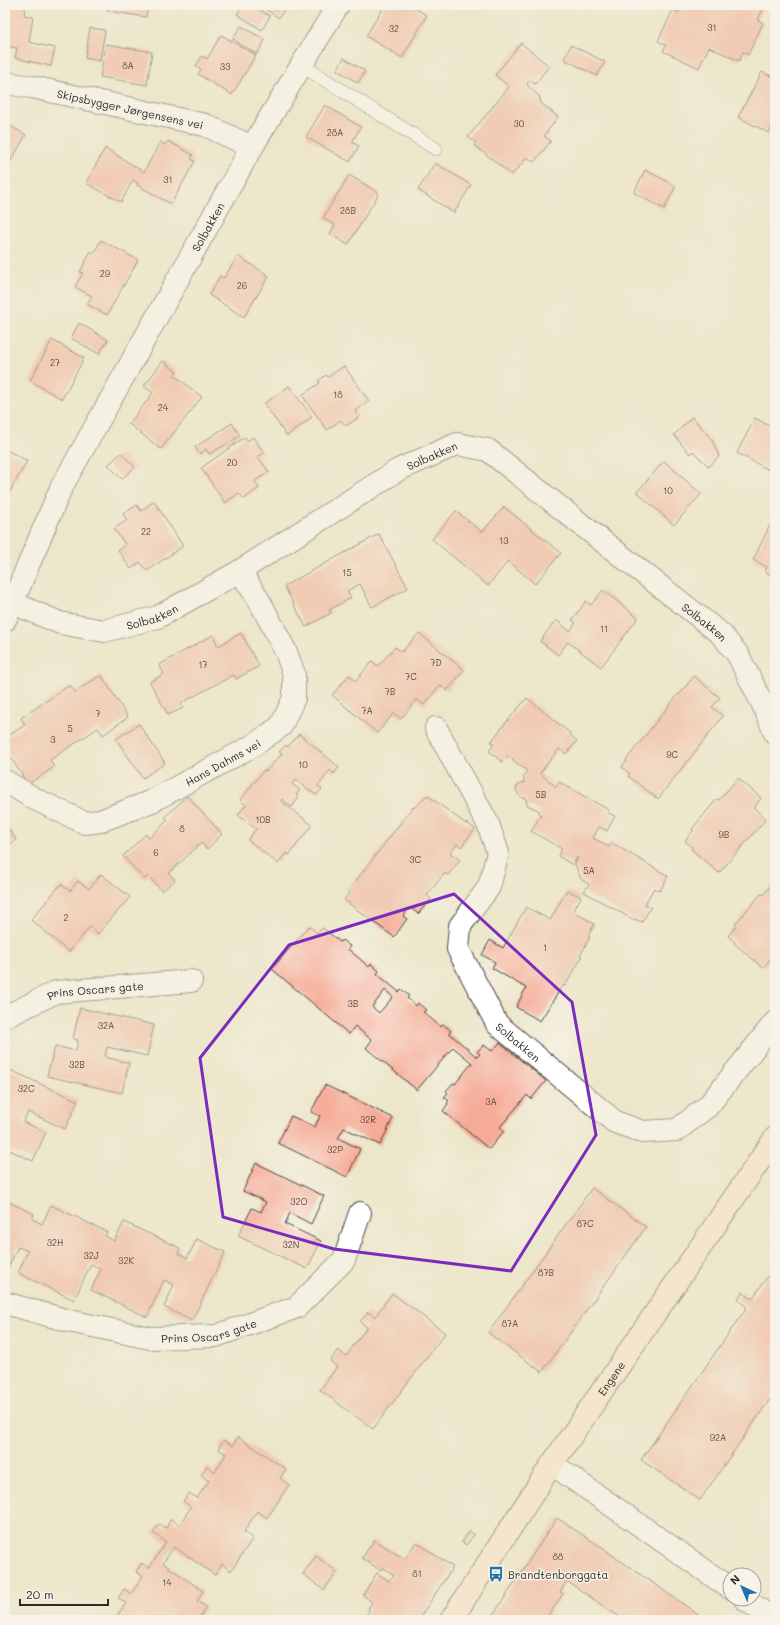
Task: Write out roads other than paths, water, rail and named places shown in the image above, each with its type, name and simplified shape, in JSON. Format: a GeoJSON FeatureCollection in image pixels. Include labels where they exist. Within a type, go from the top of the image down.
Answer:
{"type":"FeatureCollection","features":[{"type":"Feature","properties":{"kind":"main road","name":"Engene"},"geometry":{"type":"LineString","coordinates":[[451,1620],[552,1464],[775,1138]]}},
{"type":"Feature","properties":{"kind":"street","name":"Solbakken"},"geometry":{"type":"LineString","coordinates":[[338,5],[252,147],[61,488],[8,607],[60,623],[104,631],[158,617],[240,570],[398,470],[457,444],[488,450],[587,530],[722,634],[738,655],[775,734]]}},
{"type":"Feature","properties":{"kind":"street","name":"Skipsbygger Jørgensens vei"},"geometry":{"type":"LineString","coordinates":[[5,83],[32,87],[205,125],[252,147]]}},
{"type":"Feature","properties":{"kind":"street","name":"Hans Dahms vei"},"geometry":{"type":"LineString","coordinates":[[5,781],[36,799],[85,823],[100,821],[152,801],[254,744],[281,726],[294,698],[294,674],[286,652],[275,630],[240,570]]}},
{"type":"Feature","properties":{"kind":"street","name":"Solbakken"},"geometry":{"type":"LineString","coordinates":[[436,728],[488,824],[498,853],[489,887],[460,926],[458,949],[497,1024],[615,1122],[643,1132],[677,1130],[708,1106],[775,1022]]}},
{"type":"Feature","properties":{"kind":"street","name":"Prins Oscars gate"},"geometry":{"type":"LineString","coordinates":[[5,1017],[56,992],[191,981]]}},
{"type":"Feature","properties":{"kind":"street","name":"Prins Oscars gate"},"geometry":{"type":"LineString","coordinates":[[5,1302],[69,1321],[150,1338],[216,1336],[297,1307],[344,1260],[360,1213]]}},
{"type":"Feature","properties":{"kind":"street"},"geometry":{"type":"LineString","coordinates":[[552,1464],[722,1582]]}},
{"type":"Feature","properties":{"kind":"street"},"geometry":{"type":"LineString","coordinates":[[757,1607],[774,1619]]}},
{"type":"Feature","properties":{"kind":"lane"},"geometry":{"type":"LineString","coordinates":[[301,65],[436,149]]}},
{"type":"Feature","properties":{"kind":"place","name":"Brandtenborggata"},"geometry":{"type":"Point","coordinates":[496,1574]}}]}
